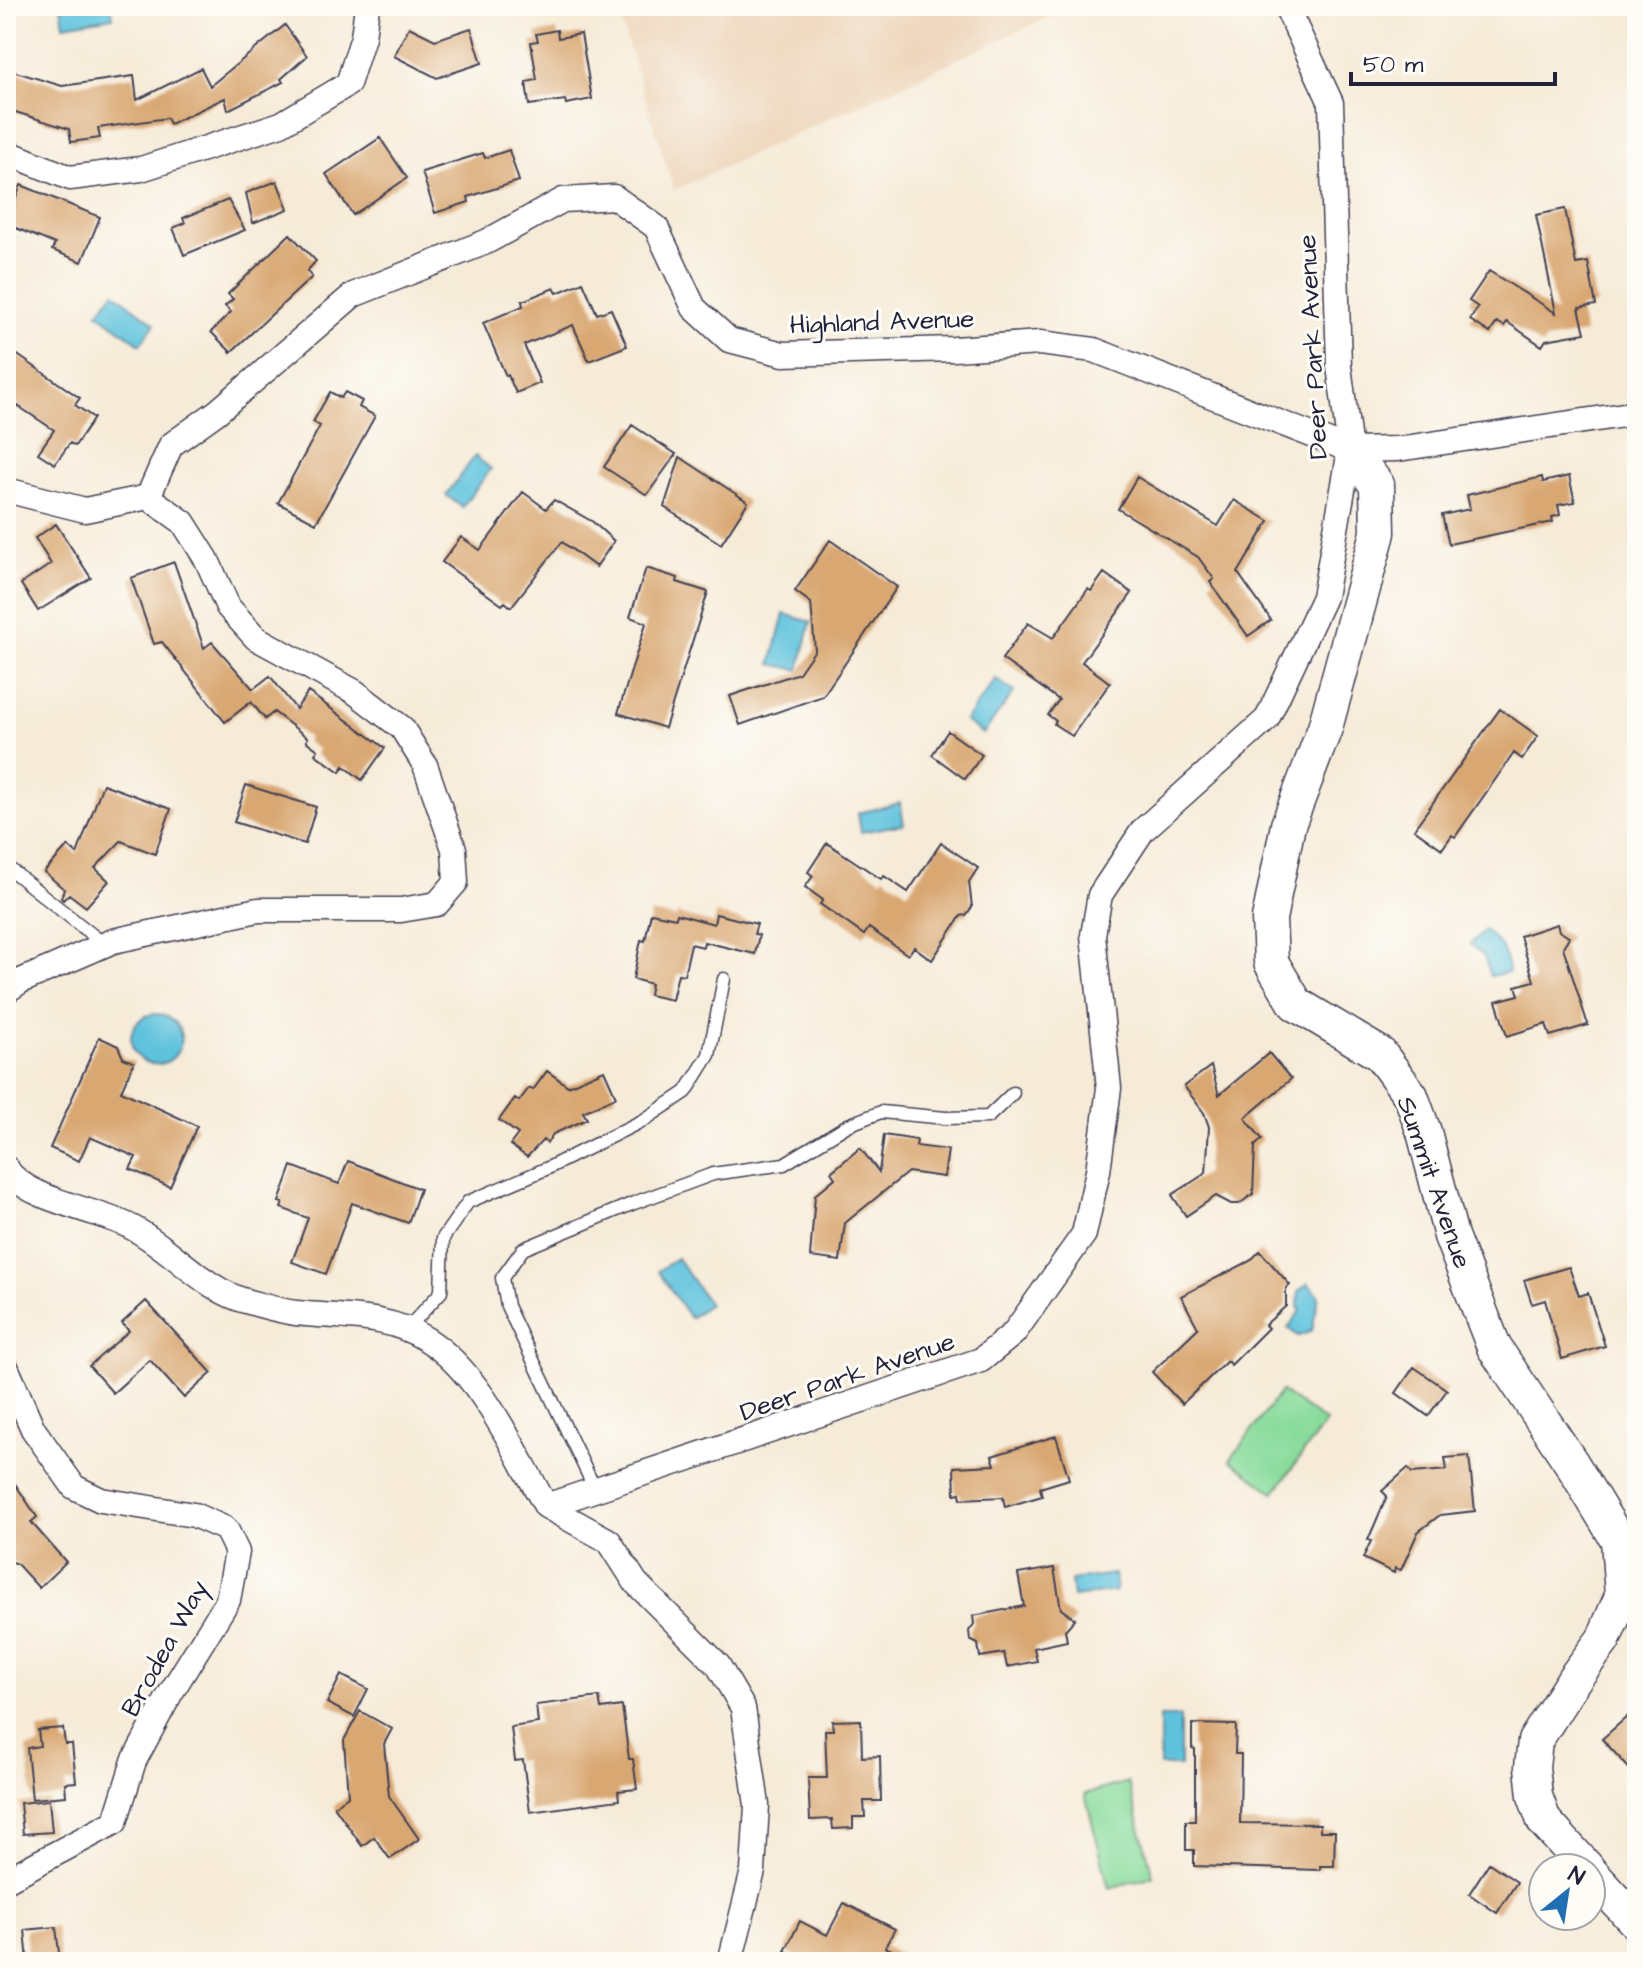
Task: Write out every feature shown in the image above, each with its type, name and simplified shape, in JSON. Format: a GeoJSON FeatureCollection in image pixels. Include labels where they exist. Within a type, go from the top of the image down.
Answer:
{"type":"FeatureCollection","features":[{"type":"Feature","properties":{"kind":"street"},"geometry":{"type":"LineString","coordinates":[[6,152],[70,178],[141,169],[281,124],[348,84],[363,37],[367,6]]}},
{"type":"Feature","properties":{"kind":"street","name":"Deer Park Avenue"},"geometry":{"type":"LineString","coordinates":[[546,1506],[981,1360],[1014,1333],[1084,1234],[1098,1171],[1109,1088],[1093,935],[1100,895],[1143,830],[1267,719],[1324,597],[1350,450],[1339,366],[1331,103],[1286,6]]}},
{"type":"Feature","properties":{"kind":"street","name":"Highland Avenue"},"geometry":{"type":"LineString","coordinates":[[148,497],[171,445],[217,412],[353,295],[486,242],[563,200],[614,197],[656,227],[694,308],[729,340],[783,354],[1040,343],[1094,350],[1350,450],[1398,449],[1637,413]]}},
{"type":"Feature","properties":{"kind":"street","name":"Summit Avenue"},"geometry":{"type":"LineString","coordinates":[[1350,450],[1377,485],[1378,533],[1325,728],[1288,825],[1269,919],[1271,962],[1296,1004],[1380,1054],[1411,1096],[1424,1132],[1451,1236],[1494,1347],[1618,1540],[1622,1596],[1603,1640],[1535,1741],[1533,1754],[1535,1796],[1544,1821],[1572,1852]]}},
{"type":"Feature","properties":{"kind":"street"},"geometry":{"type":"LineString","coordinates":[[6,490],[85,510],[148,497],[183,522],[207,560],[228,607],[256,638],[355,692],[402,728],[425,765],[454,849],[456,882],[437,904],[401,910],[258,910],[105,945],[21,981],[6,991]]}},
{"type":"Feature","properties":{"kind":"street"},"geometry":{"type":"LineString","coordinates":[[6,1168],[36,1193],[132,1227],[199,1277],[244,1301],[293,1313],[377,1319],[424,1337],[451,1357],[483,1397],[546,1506],[609,1541],[636,1583],[718,1665],[743,1708],[757,1805],[753,1871],[730,1962]]}},
{"type":"Feature","properties":{"kind":"street","name":"Brodea Way"},"geometry":{"type":"LineString","coordinates":[[6,1367],[33,1429],[74,1487],[101,1500],[194,1515],[226,1529],[237,1552],[228,1600],[170,1694],[134,1761],[115,1822],[6,1880]]}},
{"type":"Feature","properties":{"kind":"street"},"geometry":{"type":"LineString","coordinates":[[1607,1890],[1637,1923]]}},
{"type":"Feature","properties":{"kind":"lane"},"geometry":{"type":"LineString","coordinates":[[6,866],[105,945]]}},
{"type":"Feature","properties":{"kind":"lane"},"geometry":{"type":"LineString","coordinates":[[406,1330],[441,1292],[443,1238],[468,1202],[548,1168],[630,1127],[686,1092],[709,1055],[724,979]]}},
{"type":"Feature","properties":{"kind":"lane"},"geometry":{"type":"LineString","coordinates":[[595,1489],[507,1306],[502,1278],[523,1249],[713,1174],[784,1164],[848,1125],[881,1112],[946,1118],[988,1117],[1013,1093]]}},
{"type":"Feature","properties":{"kind":"shaded area"},"geometry":{"type":"Polygon","coordinates":[[[616,6],[1073,6],[674,190],[616,6]]]}},
{"type":"Feature","properties":{"kind":"green space"},"geometry":{"type":"Polygon","coordinates":[[[1281,1391],[1326,1422],[1274,1493],[1230,1460],[1281,1391]]]}},
{"type":"Feature","properties":{"kind":"green space"},"geometry":{"type":"Polygon","coordinates":[[[1128,1782],[1153,1876],[1109,1888],[1085,1794],[1128,1782]]]}},
{"type":"Feature","properties":{"kind":"water"},"geometry":{"type":"Polygon","coordinates":[[[61,6],[111,6],[113,17],[64,25],[61,6]]]}},
{"type":"Feature","properties":{"kind":"water"},"geometry":{"type":"Polygon","coordinates":[[[114,292],[155,324],[140,344],[98,313],[114,292]]]}},
{"type":"Feature","properties":{"kind":"water"},"geometry":{"type":"Polygon","coordinates":[[[475,456],[491,469],[462,507],[446,495],[475,456]]]}},
{"type":"Feature","properties":{"kind":"water"},"geometry":{"type":"Polygon","coordinates":[[[784,614],[811,622],[799,670],[771,664],[784,614]]]}},
{"type":"Feature","properties":{"kind":"water"},"geometry":{"type":"Polygon","coordinates":[[[996,679],[1014,692],[983,734],[965,721],[996,679]]]}},
{"type":"Feature","properties":{"kind":"water"},"geometry":{"type":"Polygon","coordinates":[[[900,803],[904,824],[861,832],[858,813],[900,803]]]}},
{"type":"Feature","properties":{"kind":"water"},"geometry":{"type":"Polygon","coordinates":[[[1485,930],[1502,947],[1509,972],[1490,976],[1484,957],[1470,944],[1485,930]]]}},
{"type":"Feature","properties":{"kind":"water"},"geometry":{"type":"Polygon","coordinates":[[[156,1014],[173,1022],[181,1039],[173,1056],[156,1064],[139,1056],[131,1039],[139,1022],[156,1014]]]}},
{"type":"Feature","properties":{"kind":"water"},"geometry":{"type":"Polygon","coordinates":[[[677,1258],[709,1304],[690,1318],[658,1271],[677,1258]]]}},
{"type":"Feature","properties":{"kind":"water"},"geometry":{"type":"Polygon","coordinates":[[[1308,1283],[1319,1296],[1312,1331],[1298,1336],[1288,1328],[1301,1310],[1298,1307],[1299,1291],[1308,1283]]]}},
{"type":"Feature","properties":{"kind":"water"},"geometry":{"type":"Polygon","coordinates":[[[1114,1574],[1116,1591],[1073,1597],[1071,1580],[1114,1574]]]}},
{"type":"Feature","properties":{"kind":"water"},"geometry":{"type":"Polygon","coordinates":[[[1160,1717],[1180,1717],[1180,1766],[1160,1766],[1160,1717]]]}},
{"type":"Feature","properties":{"kind":"building"},"geometry":{"type":"Polygon","coordinates":[[[285,25],[307,56],[281,79],[283,82],[228,110],[225,98],[170,124],[167,118],[98,128],[100,138],[71,142],[69,129],[6,109],[6,69],[62,86],[134,76],[137,100],[201,68],[210,86],[285,25]]]}},
{"type":"Feature","properties":{"kind":"building"},"geometry":{"type":"Polygon","coordinates":[[[409,27],[435,40],[471,28],[482,63],[437,78],[394,56],[409,27]]]}},
{"type":"Feature","properties":{"kind":"building"},"geometry":{"type":"Polygon","coordinates":[[[557,30],[558,38],[581,34],[592,99],[566,104],[565,100],[529,105],[526,82],[537,80],[531,42],[538,41],[536,34],[557,30]]]}},
{"type":"Feature","properties":{"kind":"building"},"geometry":{"type":"Polygon","coordinates":[[[380,138],[407,178],[353,215],[326,174],[380,138]]]}},
{"type":"Feature","properties":{"kind":"building"},"geometry":{"type":"Polygon","coordinates":[[[509,150],[519,181],[468,197],[469,202],[435,213],[422,172],[483,153],[485,158],[509,150]]]}},
{"type":"Feature","properties":{"kind":"building"},"geometry":{"type":"Polygon","coordinates":[[[277,181],[288,209],[253,223],[246,193],[277,181]]]}},
{"type":"Feature","properties":{"kind":"building"},"geometry":{"type":"Polygon","coordinates":[[[21,185],[100,217],[82,262],[52,250],[55,244],[6,224],[21,185]]]}},
{"type":"Feature","properties":{"kind":"building"},"geometry":{"type":"Polygon","coordinates":[[[228,200],[245,230],[184,255],[173,228],[185,223],[183,218],[228,200]]]}},
{"type":"Feature","properties":{"kind":"building"},"geometry":{"type":"Polygon","coordinates":[[[1565,209],[1576,264],[1588,262],[1596,305],[1579,308],[1585,333],[1546,340],[1542,346],[1507,322],[1504,326],[1497,322],[1490,333],[1470,320],[1478,307],[1469,301],[1489,271],[1556,313],[1536,215],[1565,209]]]}},
{"type":"Feature","properties":{"kind":"building"},"geometry":{"type":"Polygon","coordinates":[[[290,234],[316,261],[307,271],[312,277],[231,352],[211,332],[231,312],[225,306],[233,299],[228,294],[290,234]]]}},
{"type":"Feature","properties":{"kind":"building"},"geometry":{"type":"Polygon","coordinates":[[[583,282],[597,314],[611,309],[627,346],[589,361],[573,325],[524,345],[540,383],[516,393],[483,323],[523,306],[522,301],[554,288],[557,293],[583,282]]]}},
{"type":"Feature","properties":{"kind":"building"},"geometry":{"type":"Polygon","coordinates":[[[6,347],[80,398],[75,405],[94,418],[75,446],[70,443],[55,464],[38,453],[54,430],[6,398],[6,347]]]}},
{"type":"Feature","properties":{"kind":"building"},"geometry":{"type":"Polygon","coordinates":[[[330,392],[341,398],[345,392],[362,401],[359,407],[375,416],[316,523],[278,503],[320,426],[313,422],[330,392]]]}},
{"type":"Feature","properties":{"kind":"building"},"geometry":{"type":"Polygon","coordinates":[[[632,425],[676,454],[647,495],[604,467],[632,425]]]}},
{"type":"Feature","properties":{"kind":"building"},"geometry":{"type":"Polygon","coordinates":[[[680,457],[748,502],[721,544],[664,507],[680,457]]]}},
{"type":"Feature","properties":{"kind":"building"},"geometry":{"type":"Polygon","coordinates":[[[1569,476],[1575,502],[1558,505],[1560,515],[1552,517],[1553,522],[1449,544],[1442,515],[1470,509],[1467,495],[1542,477],[1543,482],[1569,476]]]}},
{"type":"Feature","properties":{"kind":"building"},"geometry":{"type":"Polygon","coordinates":[[[1137,477],[1218,526],[1234,500],[1269,521],[1238,573],[1271,620],[1248,636],[1210,582],[1214,579],[1198,557],[1118,509],[1137,477]]]}},
{"type":"Feature","properties":{"kind":"building"},"geometry":{"type":"Polygon","coordinates":[[[523,492],[546,509],[554,500],[593,522],[614,541],[596,567],[562,542],[511,607],[505,602],[502,605],[442,562],[461,537],[480,550],[523,492]]]}},
{"type":"Feature","properties":{"kind":"building"},"geometry":{"type":"Polygon","coordinates":[[[56,524],[91,578],[38,611],[21,584],[51,564],[35,538],[56,524]]]}},
{"type":"Feature","properties":{"kind":"building"},"geometry":{"type":"Polygon","coordinates":[[[830,540],[897,587],[823,696],[740,725],[730,696],[799,673],[815,650],[811,603],[795,591],[830,540]]]}},
{"type":"Feature","properties":{"kind":"building"},"geometry":{"type":"Polygon","coordinates":[[[174,562],[204,648],[212,642],[253,689],[270,676],[296,709],[308,692],[385,748],[362,780],[344,766],[340,772],[315,754],[318,750],[306,741],[308,738],[274,712],[265,719],[251,702],[225,722],[162,642],[154,644],[131,578],[174,562]]]}},
{"type":"Feature","properties":{"kind":"building"},"geometry":{"type":"Polygon","coordinates":[[[646,568],[708,592],[665,728],[618,713],[646,623],[630,617],[646,568]]]}},
{"type":"Feature","properties":{"kind":"building"},"geometry":{"type":"Polygon","coordinates":[[[1104,573],[1132,593],[1082,662],[1110,683],[1072,736],[1054,724],[1056,721],[1048,715],[1059,700],[1002,659],[1028,623],[1053,638],[1088,589],[1091,591],[1104,573]]]}},
{"type":"Feature","properties":{"kind":"building"},"geometry":{"type":"Polygon","coordinates":[[[1500,709],[1538,736],[1522,759],[1514,753],[1455,837],[1452,835],[1442,849],[1414,829],[1500,709]]]}},
{"type":"Feature","properties":{"kind":"building"},"geometry":{"type":"Polygon","coordinates":[[[948,731],[982,755],[965,779],[932,755],[948,731]]]}},
{"type":"Feature","properties":{"kind":"building"},"geometry":{"type":"Polygon","coordinates":[[[103,784],[171,809],[155,854],[121,841],[95,868],[109,881],[86,907],[69,894],[63,900],[64,889],[44,872],[68,846],[77,854],[103,784]]]}},
{"type":"Feature","properties":{"kind":"building"},"geometry":{"type":"Polygon","coordinates":[[[246,785],[316,807],[305,844],[234,822],[246,785]]]}},
{"type":"Feature","properties":{"kind":"building"},"geometry":{"type":"Polygon","coordinates":[[[827,843],[881,879],[884,876],[908,892],[941,843],[978,868],[969,882],[972,907],[961,916],[932,960],[914,947],[908,955],[869,928],[864,935],[820,904],[823,900],[805,887],[813,876],[808,872],[827,843]]]}},
{"type":"Feature","properties":{"kind":"building"},"geometry":{"type":"Polygon","coordinates":[[[651,913],[676,918],[677,914],[714,924],[716,914],[757,924],[754,934],[759,935],[755,954],[704,942],[703,947],[691,944],[684,975],[678,974],[672,1000],[649,995],[651,984],[633,979],[641,940],[645,941],[651,913]]]}},
{"type":"Feature","properties":{"kind":"building"},"geometry":{"type":"Polygon","coordinates":[[[1557,924],[1559,931],[1569,937],[1563,947],[1588,1025],[1550,1036],[1546,1024],[1507,1036],[1496,1001],[1519,995],[1516,986],[1534,981],[1520,936],[1557,924]]]}},
{"type":"Feature","properties":{"kind":"building"},"geometry":{"type":"Polygon","coordinates":[[[99,1037],[118,1046],[123,1058],[134,1062],[121,1091],[197,1126],[170,1187],[130,1169],[136,1157],[90,1137],[79,1161],[50,1148],[99,1037]]]}},
{"type":"Feature","properties":{"kind":"building"},"geometry":{"type":"Polygon","coordinates":[[[1269,1053],[1291,1079],[1245,1118],[1262,1139],[1255,1146],[1253,1194],[1239,1204],[1231,1204],[1216,1196],[1186,1216],[1172,1195],[1206,1173],[1209,1127],[1204,1113],[1184,1086],[1211,1066],[1219,1095],[1269,1053]]]}},
{"type":"Feature","properties":{"kind":"building"},"geometry":{"type":"Polygon","coordinates":[[[604,1070],[616,1097],[583,1112],[587,1119],[553,1134],[547,1143],[543,1140],[527,1157],[510,1145],[518,1134],[499,1120],[515,1098],[519,1101],[529,1088],[533,1090],[547,1071],[568,1086],[604,1070]]]}},
{"type":"Feature","properties":{"kind":"building"},"geometry":{"type":"Polygon","coordinates":[[[884,1135],[917,1140],[916,1146],[948,1150],[944,1177],[908,1172],[845,1223],[840,1261],[810,1257],[815,1195],[835,1178],[831,1172],[860,1148],[879,1172],[884,1135]]]}},
{"type":"Feature","properties":{"kind":"building"},"geometry":{"type":"Polygon","coordinates":[[[348,1161],[420,1189],[408,1223],[352,1203],[326,1274],[292,1262],[308,1218],[281,1208],[283,1203],[279,1202],[292,1166],[339,1184],[348,1161]]]}},
{"type":"Feature","properties":{"kind":"building"},"geometry":{"type":"Polygon","coordinates":[[[1260,1251],[1290,1285],[1286,1289],[1286,1306],[1265,1325],[1268,1328],[1231,1365],[1227,1361],[1182,1404],[1152,1372],[1198,1328],[1181,1296],[1250,1261],[1260,1251]]]}},
{"type":"Feature","properties":{"kind":"building"},"geometry":{"type":"Polygon","coordinates":[[[1569,1267],[1579,1296],[1588,1293],[1605,1346],[1562,1359],[1545,1300],[1532,1304],[1524,1280],[1569,1267]]]}},
{"type":"Feature","properties":{"kind":"building"},"geometry":{"type":"Polygon","coordinates":[[[146,1301],[212,1373],[184,1398],[150,1360],[113,1393],[89,1366],[129,1331],[122,1323],[146,1301]]]}},
{"type":"Feature","properties":{"kind":"building"},"geometry":{"type":"Polygon","coordinates":[[[1414,1367],[1447,1390],[1428,1416],[1396,1393],[1414,1367]]]}},
{"type":"Feature","properties":{"kind":"building"},"geometry":{"type":"Polygon","coordinates":[[[1056,1436],[1069,1479],[1040,1488],[1042,1496],[1005,1507],[1003,1497],[961,1499],[960,1493],[955,1494],[954,1467],[995,1465],[992,1456],[1056,1436]]]}},
{"type":"Feature","properties":{"kind":"building"},"geometry":{"type":"Polygon","coordinates":[[[1469,1456],[1475,1511],[1440,1515],[1418,1532],[1401,1570],[1395,1568],[1394,1573],[1363,1558],[1387,1496],[1382,1491],[1408,1468],[1412,1473],[1447,1470],[1445,1458],[1469,1456]]]}},
{"type":"Feature","properties":{"kind":"building"},"geometry":{"type":"Polygon","coordinates":[[[6,1470],[37,1517],[31,1522],[66,1562],[39,1588],[17,1564],[6,1559],[6,1470]]]}},
{"type":"Feature","properties":{"kind":"building"},"geometry":{"type":"Polygon","coordinates":[[[1054,1568],[1061,1609],[1075,1619],[1065,1630],[1067,1641],[1034,1648],[1037,1661],[1007,1667],[1004,1653],[980,1657],[978,1644],[970,1640],[973,1616],[1024,1606],[1018,1574],[1054,1568]]]}},
{"type":"Feature","properties":{"kind":"building"},"geometry":{"type":"Polygon","coordinates":[[[341,1675],[368,1689],[354,1717],[327,1703],[341,1675]]]}},
{"type":"Feature","properties":{"kind":"building"},"geometry":{"type":"Polygon","coordinates":[[[599,1697],[601,1709],[622,1706],[629,1759],[633,1759],[637,1789],[618,1791],[619,1800],[530,1812],[523,1760],[515,1761],[511,1727],[538,1723],[536,1705],[599,1697]]]}},
{"type":"Feature","properties":{"kind":"building"},"geometry":{"type":"Polygon","coordinates":[[[1637,1708],[1637,1777],[1602,1739],[1637,1708]]]}},
{"type":"Feature","properties":{"kind":"building"},"geometry":{"type":"Polygon","coordinates":[[[360,1711],[392,1729],[384,1744],[389,1796],[419,1839],[390,1859],[374,1837],[362,1846],[334,1806],[348,1796],[344,1740],[360,1711]]]}},
{"type":"Feature","properties":{"kind":"building"},"geometry":{"type":"Polygon","coordinates":[[[861,1720],[862,1757],[880,1756],[881,1801],[864,1801],[865,1817],[853,1817],[853,1828],[833,1829],[832,1819],[810,1820],[808,1778],[827,1778],[825,1730],[833,1730],[832,1721],[861,1720]]]}},
{"type":"Feature","properties":{"kind":"building"},"geometry":{"type":"Polygon","coordinates":[[[1192,1724],[1236,1725],[1235,1754],[1241,1754],[1240,1823],[1320,1824],[1320,1831],[1335,1831],[1334,1866],[1320,1866],[1320,1870],[1194,1866],[1194,1850],[1186,1850],[1186,1821],[1195,1821],[1192,1724]]]}},
{"type":"Feature","properties":{"kind":"building"},"geometry":{"type":"Polygon","coordinates":[[[63,1728],[65,1744],[72,1744],[76,1782],[65,1783],[66,1796],[32,1799],[27,1748],[40,1746],[38,1730],[63,1728]]]}},
{"type":"Feature","properties":{"kind":"building"},"geometry":{"type":"Polygon","coordinates":[[[49,1800],[52,1832],[23,1834],[20,1803],[49,1800]]]}},
{"type":"Feature","properties":{"kind":"building"},"geometry":{"type":"Polygon","coordinates":[[[1489,1863],[1517,1882],[1497,1913],[1469,1894],[1489,1863]]]}},
{"type":"Feature","properties":{"kind":"building"},"geometry":{"type":"Polygon","coordinates":[[[844,1903],[895,1929],[885,1947],[918,1962],[807,1962],[785,1951],[800,1921],[827,1935],[844,1903]]]}},
{"type":"Feature","properties":{"kind":"building"},"geometry":{"type":"Polygon","coordinates":[[[56,1927],[60,1962],[28,1962],[25,1930],[56,1927]]]}}]}
